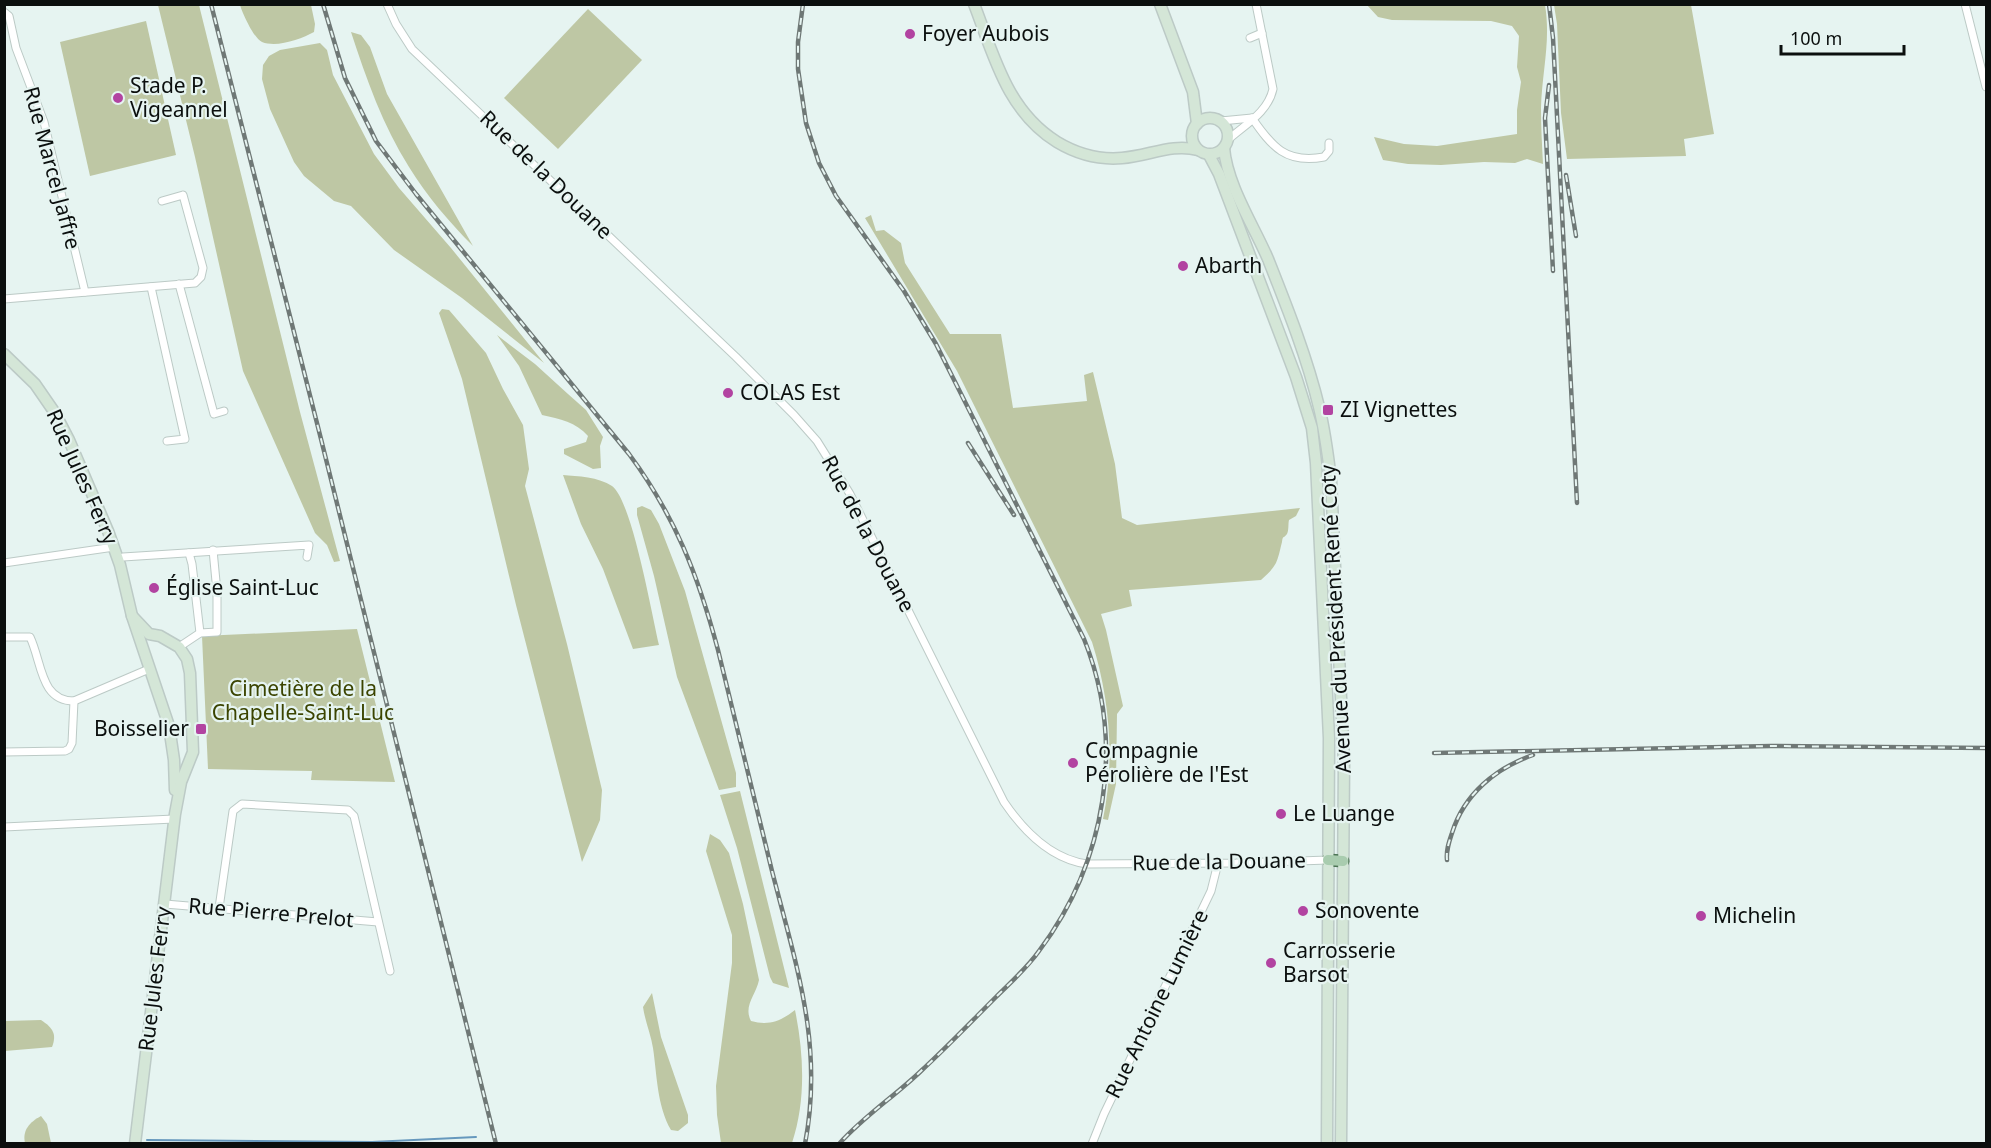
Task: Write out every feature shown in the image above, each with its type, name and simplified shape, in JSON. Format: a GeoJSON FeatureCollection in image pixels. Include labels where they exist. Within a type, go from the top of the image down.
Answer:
{"type":"FeatureCollection","features":[{"type":"Feature","properties":{"kind":"main road"},"geometry":{"type":"LineString","coordinates":[[974,4],[1002,76],[1014,100],[1034,125],[1045,134],[1082,155],[1120,159],[1144,156],[1177,146],[1198,150],[1209,155],[1215,154],[1227,144],[1227,129],[1193,92]]}},
{"type":"Feature","properties":{"kind":"main road"},"geometry":{"type":"LineString","coordinates":[[1160,4],[1193,92],[1195,126],[1192,140],[1198,150]]}},
{"type":"Feature","properties":{"kind":"main road"},"geometry":{"type":"LineString","coordinates":[[1177,146],[1204,119],[1217,120]]}},
{"type":"Feature","properties":{"kind":"main road","name":"Avenue du Président René Coty"},"geometry":{"type":"LineString","coordinates":[[1227,144],[1226,161],[1236,190],[1261,243],[1302,353],[1326,435],[1334,513],[1344,751],[1341,1143]]}},
{"type":"Feature","properties":{"kind":"main road","name":"Avenue du Président René Coty"},"geometry":{"type":"LineString","coordinates":[[1209,155],[1219,174],[1268,300],[1312,428],[1318,481],[1329,738],[1327,1143]]}},
{"type":"Feature","properties":{"kind":"main road","name":"Rue Jules Ferry"},"geometry":{"type":"LineString","coordinates":[[4,354],[35,384],[55,413],[69,440],[114,547],[132,616],[169,726],[174,760],[175,817]]}},
{"type":"Feature","properties":{"kind":"main road","name":"Rue Jules Ferry"},"geometry":{"type":"LineString","coordinates":[[132,616],[149,634],[160,636],[179,647],[187,660],[190,674],[193,752],[181,782],[175,817],[135,1143]]}},
{"type":"Feature","properties":{"kind":"main road"},"geometry":{"type":"LineString","coordinates":[[142,646],[149,634]]}},
{"type":"Feature","properties":{"kind":"main road"},"geometry":{"type":"LineString","coordinates":[[174,760],[181,766],[190,762]]}},
{"type":"Feature","properties":{"kind":"main road"},"geometry":{"type":"LineString","coordinates":[[1328,860],[1343,861]]}},
{"type":"Feature","properties":{"kind":"street","name":"Rue de la Douane"},"geometry":{"type":"LineString","coordinates":[[387,4],[396,24],[412,49],[736,357],[817,441],[850,494],[1004,802],[1026,830],[1059,855],[1079,863],[1108,865],[1328,860]]}},
{"type":"Feature","properties":{"kind":"street"},"geometry":{"type":"LineString","coordinates":[[1227,144],[1266,107],[1273,89],[1256,4]]}},
{"type":"Feature","properties":{"kind":"street"},"geometry":{"type":"LineString","coordinates":[[1965,4],[1986,87]]}},
{"type":"Feature","properties":{"kind":"street","name":"Rue Marcel Jaffre"},"geometry":{"type":"LineString","coordinates":[[4,12],[9,16],[16,48],[44,122],[85,292]]}},
{"type":"Feature","properties":{"kind":"street"},"geometry":{"type":"LineString","coordinates":[[1250,39],[1262,33]]}},
{"type":"Feature","properties":{"kind":"street"},"geometry":{"type":"LineString","coordinates":[[1217,120],[1252,118]]}},
{"type":"Feature","properties":{"kind":"street"},"geometry":{"type":"LineString","coordinates":[[1252,118],[1270,143],[1296,158],[1324,157],[1329,151],[1329,143]]}},
{"type":"Feature","properties":{"kind":"street"},"geometry":{"type":"LineString","coordinates":[[4,299],[195,283],[201,277],[203,268],[183,195],[162,201]]}},
{"type":"Feature","properties":{"kind":"street"},"geometry":{"type":"LineString","coordinates":[[179,284],[214,414],[224,411]]}},
{"type":"Feature","properties":{"kind":"street"},"geometry":{"type":"LineString","coordinates":[[151,287],[185,439],[167,441]]}},
{"type":"Feature","properties":{"kind":"street"},"geometry":{"type":"LineString","coordinates":[[118,559],[213,550],[309,545],[307,556]]}},
{"type":"Feature","properties":{"kind":"street"},"geometry":{"type":"LineString","coordinates":[[4,563],[114,547]]}},
{"type":"Feature","properties":{"kind":"street"},"geometry":{"type":"LineString","coordinates":[[179,647],[200,633],[217,632],[217,592],[213,550]]}},
{"type":"Feature","properties":{"kind":"street"},"geometry":{"type":"LineString","coordinates":[[189,553],[200,633]]}},
{"type":"Feature","properties":{"kind":"street"},"geometry":{"type":"LineString","coordinates":[[4,637],[30,638],[48,689],[54,696],[64,701],[74,702],[149,669]]}},
{"type":"Feature","properties":{"kind":"street"},"geometry":{"type":"LineString","coordinates":[[4,752],[65,751],[69,749],[72,743],[74,702]]}},
{"type":"Feature","properties":{"kind":"street"},"geometry":{"type":"LineString","coordinates":[[219,908],[233,811],[242,804],[348,810],[354,816],[390,971]]}},
{"type":"Feature","properties":{"kind":"street"},"geometry":{"type":"LineString","coordinates":[[4,827],[175,817]]}},
{"type":"Feature","properties":{"kind":"street","name":"Rue Antoine Lumière"},"geometry":{"type":"LineString","coordinates":[[1092,1143],[1211,891],[1218,863]]}},
{"type":"Feature","properties":{"kind":"street","name":"Rue Pierre Prelot"},"geometry":{"type":"LineString","coordinates":[[165,904],[378,922]]}},
{"type":"Feature","properties":{"kind":"green space"},"geometry":{"type":"Polygon","coordinates":[[[158,5],[199,5],[300,412],[340,561],[334,562],[327,545],[315,533],[243,371],[158,5]]]}},
{"type":"Feature","properties":{"kind":"green space"},"geometry":{"type":"Polygon","coordinates":[[[240,5],[311,5],[315,24],[314,32],[282,43],[262,42],[252,31],[240,5]]]}},
{"type":"Feature","properties":{"kind":"green space"},"geometry":{"type":"Polygon","coordinates":[[[1367,5],[1545,5],[1547,44],[1541,108],[1543,164],[1527,159],[1515,163],[1484,162],[1441,165],[1408,164],[1383,160],[1374,137],[1404,144],[1437,146],[1517,134],[1517,110],[1521,82],[1517,67],[1519,36],[1512,26],[1491,21],[1392,20],[1378,17],[1367,5]]]}},
{"type":"Feature","properties":{"kind":"green space"},"geometry":{"type":"Polygon","coordinates":[[[1554,5],[1691,5],[1714,134],[1684,139],[1686,156],[1567,159],[1561,113],[1554,5]]]}},
{"type":"Feature","properties":{"kind":"green space"},"geometry":{"type":"Polygon","coordinates":[[[588,9],[642,60],[558,149],[504,98],[588,9]]]}},
{"type":"Feature","properties":{"kind":"green space","name":"Stade P. Vigeannel"},"geometry":{"type":"Polygon","coordinates":[[[146,21],[176,155],[90,176],[60,42],[146,21]]]}},
{"type":"Feature","properties":{"kind":"green space"},"geometry":{"type":"Polygon","coordinates":[[[351,32],[361,35],[370,47],[387,94],[473,246],[431,198],[400,151],[376,101],[351,32]]]}},
{"type":"Feature","properties":{"kind":"green space"},"geometry":{"type":"Polygon","coordinates":[[[320,43],[327,50],[333,75],[374,154],[399,188],[544,363],[462,298],[394,250],[351,206],[334,201],[304,176],[294,162],[270,109],[262,79],[263,65],[269,56],[280,50],[320,43]]]}},
{"type":"Feature","properties":{"kind":"green space"},"geometry":{"type":"Polygon","coordinates":[[[871,215],[876,231],[884,230],[901,243],[905,263],[950,334],[1001,334],[1013,408],[1087,401],[1084,375],[1093,372],[1115,464],[1122,518],[1137,525],[1300,508],[1296,516],[1289,520],[1288,532],[1283,538],[1276,563],[1261,580],[1129,590],[1132,606],[1101,614],[1123,706],[1117,714],[1116,784],[1108,820],[1103,819],[1109,775],[1109,730],[1103,686],[1092,642],[957,371],[865,218],[871,215]]]}},
{"type":"Feature","properties":{"kind":"green space"},"geometry":{"type":"Polygon","coordinates":[[[442,309],[449,310],[486,353],[523,425],[529,469],[525,486],[567,644],[602,790],[600,820],[582,862],[516,605],[462,379],[439,313],[442,309]]]}},
{"type":"Feature","properties":{"kind":"green space"},"geometry":{"type":"Polygon","coordinates":[[[497,335],[535,364],[586,410],[603,437],[600,446],[601,468],[593,469],[564,454],[564,449],[586,442],[588,436],[573,424],[542,415],[519,366],[497,335]]]}},
{"type":"Feature","properties":{"kind":"green space"},"geometry":{"type":"Polygon","coordinates":[[[563,475],[601,481],[612,486],[619,496],[634,535],[659,645],[633,649],[603,569],[581,524],[563,475]]]}},
{"type":"Feature","properties":{"kind":"green space"},"geometry":{"type":"Polygon","coordinates":[[[642,506],[651,510],[659,524],[685,591],[736,773],[736,787],[719,790],[677,677],[654,576],[637,515],[637,508],[642,506]]]}},
{"type":"Feature","properties":{"kind":"green space","name":"Cimetière de la Chapelle-Saint-Luc"},"geometry":{"type":"Polygon","coordinates":[[[357,629],[395,782],[311,780],[312,771],[208,769],[202,636],[357,629]]]}},
{"type":"Feature","properties":{"kind":"green space"},"geometry":{"type":"Polygon","coordinates":[[[740,791],[789,988],[773,983],[770,977],[737,848],[720,795],[740,791]]]}},
{"type":"Feature","properties":{"kind":"green space"},"geometry":{"type":"Polygon","coordinates":[[[710,834],[720,840],[729,853],[743,904],[759,980],[748,1010],[751,1021],[764,1023],[774,1021],[795,1010],[802,1077],[800,1111],[792,1143],[721,1143],[716,1086],[732,963],[732,935],[706,851],[710,834]]]}},
{"type":"Feature","properties":{"kind":"green space"},"geometry":{"type":"Polygon","coordinates":[[[652,993],[661,1037],[688,1115],[688,1123],[678,1131],[671,1130],[660,1101],[653,1048],[643,1007],[652,993]]]}},
{"type":"Feature","properties":{"kind":"green space"},"geometry":{"type":"Polygon","coordinates":[[[41,1020],[53,1032],[52,1047],[5,1051],[5,1021],[41,1020]]]}},
{"type":"Feature","properties":{"kind":"green space"},"geometry":{"type":"Polygon","coordinates":[[[41,1116],[47,1124],[51,1143],[25,1143],[24,1138],[28,1127],[41,1116]]]}},
{"type":"Feature","properties":{"kind":"waterway"},"geometry":{"type":"LineString","coordinates":[[147,1140],[372,1142],[476,1137]]}},
{"type":"Feature","properties":{"kind":"railway"},"geometry":{"type":"LineString","coordinates":[[211,4],[496,1144]]}},
{"type":"Feature","properties":{"kind":"railway"},"geometry":{"type":"LineString","coordinates":[[323,4],[345,78],[376,141],[416,194],[629,454],[660,500],[683,547],[702,596],[718,650],[805,1006],[811,1073],[810,1108],[805,1144]]}},
{"type":"Feature","properties":{"kind":"railway"},"geometry":{"type":"LineString","coordinates":[[803,4],[798,42],[798,69],[806,123],[819,163],[836,196],[904,291],[936,344],[1084,639],[1097,679],[1104,719],[1106,760],[1102,801],[1094,841],[1080,879],[1062,916],[1039,951],[1019,975],[940,1053],[839,1144]]}},
{"type":"Feature","properties":{"kind":"railway"},"geometry":{"type":"LineString","coordinates":[[1549,4],[1553,38],[1577,503]]}},
{"type":"Feature","properties":{"kind":"railway"},"geometry":{"type":"LineString","coordinates":[[1549,85],[1545,118],[1553,271]]}},
{"type":"Feature","properties":{"kind":"railway"},"geometry":{"type":"LineString","coordinates":[[1566,175],[1576,236]]}},
{"type":"Feature","properties":{"kind":"railway"},"geometry":{"type":"LineString","coordinates":[[968,443],[1014,515]]}},
{"type":"Feature","properties":{"kind":"railway"},"geometry":{"type":"LineString","coordinates":[[1434,753],[1771,746],[1986,748]]}},
{"type":"Feature","properties":{"kind":"railway"},"geometry":{"type":"LineString","coordinates":[[1447,860],[1448,846],[1457,819],[1473,795],[1494,775],[1519,760],[1533,755]]}},
{"type":"Feature","properties":{"kind":"place","name":"Foyer Aubois"},"geometry":{"type":"Point","coordinates":[910,34]}},
{"type":"Feature","properties":{"kind":"place","name":"Stade P. Vigeannel"},"geometry":{"type":"Point","coordinates":[118,98]}},
{"type":"Feature","properties":{"kind":"place","name":"Abarth"},"geometry":{"type":"Point","coordinates":[1183,266]}},
{"type":"Feature","properties":{"kind":"place","name":"COLAS Est"},"geometry":{"type":"Point","coordinates":[728,393]}},
{"type":"Feature","properties":{"kind":"place","name":"ZI Vignettes"},"geometry":{"type":"Point","coordinates":[1328,410]}},
{"type":"Feature","properties":{"kind":"place","name":"Église Saint-Luc"},"geometry":{"type":"Point","coordinates":[154,588]}},
{"type":"Feature","properties":{"kind":"place","name":"Boisselier"},"geometry":{"type":"Point","coordinates":[201,729]}},
{"type":"Feature","properties":{"kind":"place","name":"Compagnie Pérolière de l'Est"},"geometry":{"type":"Point","coordinates":[1073,763]}},
{"type":"Feature","properties":{"kind":"place","name":"Le Luange"},"geometry":{"type":"Point","coordinates":[1281,814]}},
{"type":"Feature","properties":{"kind":"place","name":"Sonovente"},"geometry":{"type":"Point","coordinates":[1303,911]}},
{"type":"Feature","properties":{"kind":"place","name":"Michelin"},"geometry":{"type":"Point","coordinates":[1701,916]}},
{"type":"Feature","properties":{"kind":"place","name":"Carrosserie Barsot"},"geometry":{"type":"Point","coordinates":[1271,963]}}]}
